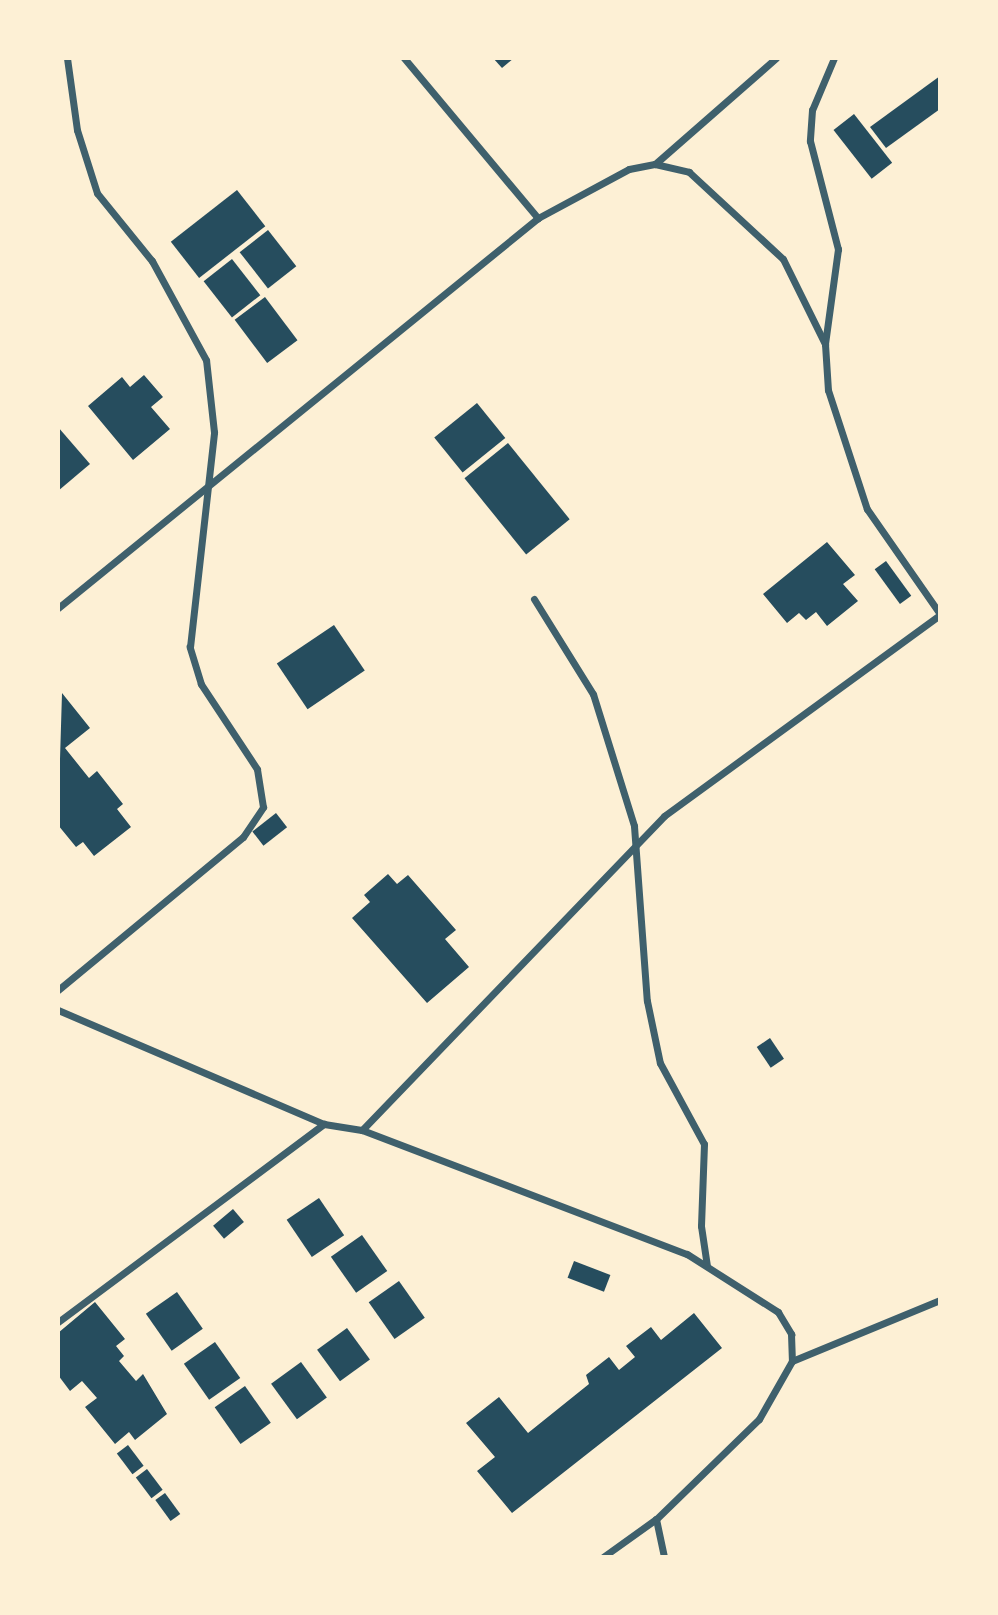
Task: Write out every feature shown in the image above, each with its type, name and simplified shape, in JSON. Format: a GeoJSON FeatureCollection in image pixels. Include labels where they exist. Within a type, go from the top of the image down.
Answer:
{"type":"FeatureCollection","features":[{"type":"Feature","properties":{"kind":"street"},"geometry":{"type":"LineString","coordinates":[[58,990],[243,837],[262,807],[257,769],[201,684],[190,647],[214,432],[201,343],[152,261],[97,193],[77,130],[66,58]]}},
{"type":"Feature","properties":{"kind":"street"},"geometry":{"type":"LineString","coordinates":[[404,58],[538,218]]}},
{"type":"Feature","properties":{"kind":"street"},"geometry":{"type":"LineString","coordinates":[[655,164],[776,58]]}},
{"type":"Feature","properties":{"kind":"street"},"geometry":{"type":"LineString","coordinates":[[362,1130],[664,816],[940,614],[867,509],[835,416],[825,344],[838,248],[810,141],[812,110],[834,58]]}},
{"type":"Feature","properties":{"kind":"street"},"geometry":{"type":"LineString","coordinates":[[58,608],[538,218],[629,169],[655,164],[689,172],[782,259],[825,344]]}},
{"type":"Feature","properties":{"kind":"street"},"geometry":{"type":"LineString","coordinates":[[534,599],[593,694],[638,845],[647,1001],[660,1063],[704,1144],[706,1266]]}},
{"type":"Feature","properties":{"kind":"street"},"geometry":{"type":"LineString","coordinates":[[58,1010],[324,1124],[362,1130],[706,1266],[778,1312],[791,1334],[792,1361],[759,1419],[656,1519],[603,1557]]}},
{"type":"Feature","properties":{"kind":"street"},"geometry":{"type":"LineString","coordinates":[[58,1322],[324,1124]]}},
{"type":"Feature","properties":{"kind":"street"},"geometry":{"type":"LineString","coordinates":[[792,1361],[940,1300]]}},
{"type":"Feature","properties":{"kind":"street"},"geometry":{"type":"LineString","coordinates":[[656,1519],[664,1557]]}},
{"type":"Feature","properties":{"kind":"building"},"geometry":{"type":"Polygon","coordinates":[[[493,58],[514,58],[502,68],[493,58]]]}},
{"type":"Feature","properties":{"kind":"building"},"geometry":{"type":"Polygon","coordinates":[[[940,76],[940,109],[886,148],[870,127],[940,76]]]}},
{"type":"Feature","properties":{"kind":"building"},"geometry":{"type":"Polygon","coordinates":[[[854,114],[892,163],[872,179],[834,130],[854,114]]]}},
{"type":"Feature","properties":{"kind":"building"},"geometry":{"type":"Polygon","coordinates":[[[237,190],[265,226],[199,278],[171,242],[237,190]]]}},
{"type":"Feature","properties":{"kind":"building"},"geometry":{"type":"Polygon","coordinates":[[[268,230],[296,266],[268,288],[240,252],[268,230]]]}},
{"type":"Feature","properties":{"kind":"building"},"geometry":{"type":"Polygon","coordinates":[[[232,259],[260,295],[232,317],[204,281],[232,259]]]}},
{"type":"Feature","properties":{"kind":"building"},"geometry":{"type":"Polygon","coordinates":[[[265,297],[297,340],[267,363],[235,320],[265,297]]]}},
{"type":"Feature","properties":{"kind":"building"},"geometry":{"type":"Polygon","coordinates":[[[144,375],[163,397],[151,407],[170,429],[133,460],[88,406],[122,377],[130,387],[144,375]]]}},
{"type":"Feature","properties":{"kind":"building"},"geometry":{"type":"Polygon","coordinates":[[[477,403],[505,438],[463,473],[434,438],[477,403]]]}},
{"type":"Feature","properties":{"kind":"building"},"geometry":{"type":"Polygon","coordinates":[[[58,427],[90,464],[58,491],[58,427]]]}},
{"type":"Feature","properties":{"kind":"building"},"geometry":{"type":"Polygon","coordinates":[[[508,443],[570,519],[526,554],[464,478],[508,443]]]}},
{"type":"Feature","properties":{"kind":"building"},"geometry":{"type":"Polygon","coordinates":[[[827,542],[855,575],[843,584],[858,601],[827,626],[816,612],[806,620],[799,613],[787,623],[763,594],[827,542]]]}},
{"type":"Feature","properties":{"kind":"building"},"geometry":{"type":"Polygon","coordinates":[[[886,561],[911,596],[900,604],[875,569],[886,561]]]}},
{"type":"Feature","properties":{"kind":"building"},"geometry":{"type":"Polygon","coordinates":[[[334,625],[365,671],[308,709],[277,664],[334,625]]]}},
{"type":"Feature","properties":{"kind":"building"},"geometry":{"type":"Polygon","coordinates":[[[62,693],[90,728],[65,748],[89,778],[97,771],[123,804],[117,809],[131,827],[94,856],[83,842],[76,847],[58,825],[62,693]]]}},
{"type":"Feature","properties":{"kind":"building"},"geometry":{"type":"Polygon","coordinates":[[[276,813],[287,827],[263,846],[252,831],[276,813]]]}},
{"type":"Feature","properties":{"kind":"building"},"geometry":{"type":"Polygon","coordinates":[[[388,874],[397,884],[408,875],[456,930],[445,939],[469,967],[427,1003],[352,918],[370,902],[364,895],[388,874]]]}},
{"type":"Feature","properties":{"kind":"building"},"geometry":{"type":"Polygon","coordinates":[[[770,1038],[784,1059],[771,1068],[757,1047],[770,1038]]]}},
{"type":"Feature","properties":{"kind":"building"},"geometry":{"type":"Polygon","coordinates":[[[319,1198],[344,1235],[312,1257],[287,1220],[319,1198]]]}},
{"type":"Feature","properties":{"kind":"building"},"geometry":{"type":"Polygon","coordinates":[[[233,1209],[244,1222],[224,1239],[213,1226],[233,1209]]]}},
{"type":"Feature","properties":{"kind":"building"},"geometry":{"type":"Polygon","coordinates":[[[362,1235],[387,1271],[356,1293],[331,1257],[362,1235]]]}},
{"type":"Feature","properties":{"kind":"building"},"geometry":{"type":"Polygon","coordinates":[[[574,1261],[610,1275],[604,1292],[568,1278],[574,1261]]]}},
{"type":"Feature","properties":{"kind":"building"},"geometry":{"type":"Polygon","coordinates":[[[399,1281],[425,1318],[395,1339],[369,1302],[399,1281]]]}},
{"type":"Feature","properties":{"kind":"building"},"geometry":{"type":"Polygon","coordinates":[[[177,1292],[203,1329],[172,1351],[146,1314],[177,1292]]]}},
{"type":"Feature","properties":{"kind":"building"},"geometry":{"type":"Polygon","coordinates":[[[95,1302],[125,1339],[116,1346],[124,1356],[119,1361],[136,1381],[143,1374],[167,1414],[135,1440],[129,1432],[115,1444],[85,1407],[97,1398],[82,1381],[70,1391],[58,1375],[58,1333],[95,1302]]]}},
{"type":"Feature","properties":{"kind":"building"},"geometry":{"type":"Polygon","coordinates":[[[694,1313],[722,1348],[512,1513],[477,1471],[495,1457],[466,1423],[499,1397],[528,1433],[589,1384],[586,1375],[609,1357],[619,1370],[635,1357],[626,1346],[651,1327],[661,1340],[694,1313]]]}},
{"type":"Feature","properties":{"kind":"building"},"geometry":{"type":"Polygon","coordinates":[[[347,1328],[370,1360],[340,1381],[317,1350],[347,1328]]]}},
{"type":"Feature","properties":{"kind":"building"},"geometry":{"type":"Polygon","coordinates":[[[215,1342],[240,1378],[209,1400],[184,1364],[215,1342]]]}},
{"type":"Feature","properties":{"kind":"building"},"geometry":{"type":"Polygon","coordinates":[[[301,1362],[327,1398],[297,1419],[271,1384],[301,1362]]]}},
{"type":"Feature","properties":{"kind":"building"},"geometry":{"type":"Polygon","coordinates":[[[245,1386],[271,1423],[241,1444],[215,1407],[245,1386]]]}},
{"type":"Feature","properties":{"kind":"building"},"geometry":{"type":"Polygon","coordinates":[[[128,1445],[144,1466],[132,1474],[117,1453],[128,1445]]]}},
{"type":"Feature","properties":{"kind":"building"},"geometry":{"type":"Polygon","coordinates":[[[147,1469],[163,1490],[151,1498],[136,1477],[147,1469]]]}},
{"type":"Feature","properties":{"kind":"building"},"geometry":{"type":"Polygon","coordinates":[[[165,1493],[180,1514],[171,1521],[155,1500],[165,1493]]]}}]}
